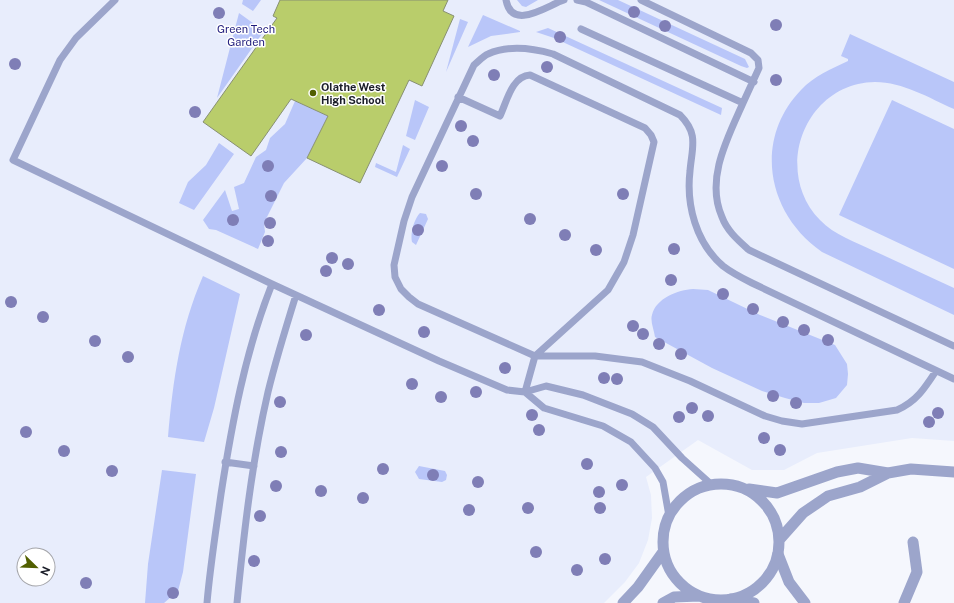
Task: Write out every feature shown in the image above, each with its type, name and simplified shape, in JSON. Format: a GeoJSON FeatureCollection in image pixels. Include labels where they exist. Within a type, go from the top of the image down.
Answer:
{"type":"FeatureCollection","features":[{"type":"Feature","properties":{"kind":"street"},"geometry":{"type":"LineString","coordinates":[[699,596],[682,586],[670,571],[663,552],[663,533],[669,516],[679,501],[694,490],[711,484],[728,484],[777,493],[837,472],[858,468],[888,473]]}},
{"type":"Feature","properties":{"kind":"street"},"geometry":{"type":"LineString","coordinates":[[779,540],[803,513],[828,496],[860,486],[888,473],[911,469],[954,472]]}},
{"type":"Feature","properties":{"kind":"street"},"geometry":{"type":"LineString","coordinates":[[731,599],[747,594],[761,584],[772,570],[778,554],[779,540],[776,524],[769,509],[758,497],[744,488]]}},
{"type":"Feature","properties":{"kind":"street"},"geometry":{"type":"LineString","coordinates":[[904,603],[917,572],[913,542]]}},
{"type":"Feature","properties":{"kind":"street"},"geometry":{"type":"LineString","coordinates":[[623,603],[638,587],[663,552]]}},
{"type":"Feature","properties":{"kind":"street"},"geometry":{"type":"LineString","coordinates":[[778,554],[789,582],[806,603]]}},
{"type":"Feature","properties":{"kind":"street"},"geometry":{"type":"LineString","coordinates":[[663,603],[674,597],[699,596],[715,600],[731,599],[754,603]]}},
{"type":"Feature","properties":{"kind":"lane"},"geometry":{"type":"LineString","coordinates":[[115,0],[76,38],[60,60],[13,160],[272,284],[446,364],[507,390],[525,392],[546,386],[583,395],[632,414],[653,427],[682,458],[711,484]]}},
{"type":"Feature","properties":{"kind":"lane"},"geometry":{"type":"LineString","coordinates":[[506,0],[513,12],[523,17],[532,15],[564,0]]}},
{"type":"Feature","properties":{"kind":"lane"},"geometry":{"type":"LineString","coordinates":[[577,0],[586,2],[754,82]]}},
{"type":"Feature","properties":{"kind":"lane"},"geometry":{"type":"LineString","coordinates":[[641,0],[751,53],[758,60],[759,68],[720,161],[716,183],[716,199],[722,218],[734,236],[749,250],[769,261],[954,346]]}},
{"type":"Feature","properties":{"kind":"lane"},"geometry":{"type":"LineString","coordinates":[[581,28],[744,103]]}},
{"type":"Feature","properties":{"kind":"lane"},"geometry":{"type":"LineString","coordinates":[[936,370],[924,390],[908,406],[897,410],[802,424],[782,421],[765,416],[690,381],[642,362],[595,356],[535,356],[418,304],[401,289],[395,277],[394,265],[404,221],[412,197],[474,65],[488,54],[504,50],[536,48],[552,54],[680,115],[689,123],[694,136],[689,194],[693,216],[704,242],[722,265],[752,283],[936,370],[954,379]]}},
{"type":"Feature","properties":{"kind":"lane"},"geometry":{"type":"LineString","coordinates":[[458,97],[500,116],[516,79],[522,75],[530,75],[646,128],[654,142],[633,235],[624,262],[608,290],[535,356],[525,392]]}},
{"type":"Feature","properties":{"kind":"lane"},"geometry":{"type":"LineString","coordinates":[[207,603],[225,462],[240,385],[251,342],[272,284]]}},
{"type":"Feature","properties":{"kind":"lane"},"geometry":{"type":"LineString","coordinates":[[237,603],[254,466],[268,392],[282,338],[296,294]]}},
{"type":"Feature","properties":{"kind":"lane"},"geometry":{"type":"LineString","coordinates":[[525,392],[544,408],[603,426],[631,442],[655,468],[663,482],[669,516]]}},
{"type":"Feature","properties":{"kind":"lane"},"geometry":{"type":"LineString","coordinates":[[225,462],[254,466]]}},
{"type":"Feature","properties":{"kind":"shaded area"},"geometry":{"type":"Polygon","coordinates":[[[0,0],[954,0],[954,441],[912,438],[817,453],[784,470],[752,470],[698,440],[646,477],[651,495],[652,518],[648,540],[639,563],[625,582],[604,603],[0,603],[0,0]]]}},
{"type":"Feature","properties":{"kind":"green space"},"geometry":{"type":"Polygon","coordinates":[[[243,0],[261,0],[253,11],[242,4],[243,0]]]}},
{"type":"Feature","properties":{"kind":"green space"},"geometry":{"type":"Polygon","coordinates":[[[517,0],[538,0],[526,7],[522,6],[517,0]]]}},
{"type":"Feature","properties":{"kind":"green space"},"geometry":{"type":"Polygon","coordinates":[[[599,0],[618,0],[745,59],[749,67],[747,68],[741,66],[599,0]]]}},
{"type":"Feature","properties":{"kind":"green space","name":"Green Tech Garden"},"geometry":{"type":"Polygon","coordinates":[[[239,13],[264,31],[217,98],[239,13]]]}},
{"type":"Feature","properties":{"kind":"green space"},"geometry":{"type":"Polygon","coordinates":[[[483,15],[520,32],[491,36],[468,47],[483,15]]]}},
{"type":"Feature","properties":{"kind":"green space"},"geometry":{"type":"Polygon","coordinates":[[[460,19],[468,22],[446,72],[460,19]]]}},
{"type":"Feature","properties":{"kind":"green space"},"geometry":{"type":"Polygon","coordinates":[[[548,28],[722,108],[721,115],[554,38],[536,32],[548,28]]]}},
{"type":"Feature","properties":{"kind":"green space"},"geometry":{"type":"Polygon","coordinates":[[[850,34],[954,82],[954,109],[916,91],[896,85],[875,82],[851,86],[830,97],[814,113],[803,133],[798,155],[798,178],[806,200],[820,220],[838,234],[954,288],[954,315],[822,252],[803,236],[789,218],[779,197],[773,176],[772,153],[776,131],[786,110],[806,85],[829,70],[848,61],[848,59],[841,56],[850,34]]]}},
{"type":"Feature","properties":{"kind":"green space"},"geometry":{"type":"Polygon","coordinates":[[[415,100],[429,107],[415,140],[406,136],[415,100]]]}},
{"type":"Feature","properties":{"kind":"green space"},"geometry":{"type":"Polygon","coordinates":[[[892,100],[954,129],[954,269],[839,215],[892,100]]]}},
{"type":"Feature","properties":{"kind":"green space"},"geometry":{"type":"Polygon","coordinates":[[[295,101],[328,116],[307,158],[284,183],[264,223],[265,232],[258,249],[216,230],[209,229],[203,220],[225,190],[232,211],[239,209],[234,187],[244,183],[256,157],[266,150],[270,138],[285,124],[295,101]]]}},
{"type":"Feature","properties":{"kind":"green space"},"geometry":{"type":"Polygon","coordinates":[[[219,143],[234,154],[194,210],[179,203],[188,182],[206,165],[219,143]]]}},
{"type":"Feature","properties":{"kind":"green space"},"geometry":{"type":"Polygon","coordinates":[[[403,145],[410,149],[397,177],[375,167],[376,163],[396,172],[403,145]]]}},
{"type":"Feature","properties":{"kind":"green space"},"geometry":{"type":"Polygon","coordinates":[[[420,213],[426,214],[428,219],[416,245],[412,242],[412,231],[414,223],[420,213]]]}},
{"type":"Feature","properties":{"kind":"green space"},"geometry":{"type":"Polygon","coordinates":[[[203,276],[240,294],[214,408],[204,442],[168,437],[172,395],[183,335],[203,276]]]}},
{"type":"Feature","properties":{"kind":"green space"},"geometry":{"type":"Polygon","coordinates":[[[693,289],[708,290],[760,315],[835,345],[847,364],[847,385],[836,398],[819,403],[804,403],[762,391],[712,368],[655,337],[652,323],[654,309],[668,296],[681,291],[693,289]]]}},
{"type":"Feature","properties":{"kind":"green space"},"geometry":{"type":"Polygon","coordinates":[[[419,466],[445,471],[447,475],[446,480],[442,482],[419,479],[415,472],[419,466]]]}},
{"type":"Feature","properties":{"kind":"green space"},"geometry":{"type":"Polygon","coordinates":[[[162,470],[196,474],[183,572],[178,591],[164,603],[145,603],[148,564],[162,470]]]}},
{"type":"Feature","properties":{"kind":"building","name":"Olathe West High School"},"geometry":{"type":"Polygon","coordinates":[[[280,0],[448,0],[443,11],[454,16],[422,86],[409,80],[360,183],[307,158],[328,116],[291,99],[251,156],[203,122],[277,18],[273,16],[280,0]]]}},
{"type":"Feature","properties":{"kind":"place","name":"Olathe West High School"},"geometry":{"type":"Point","coordinates":[313,93]}}]}
